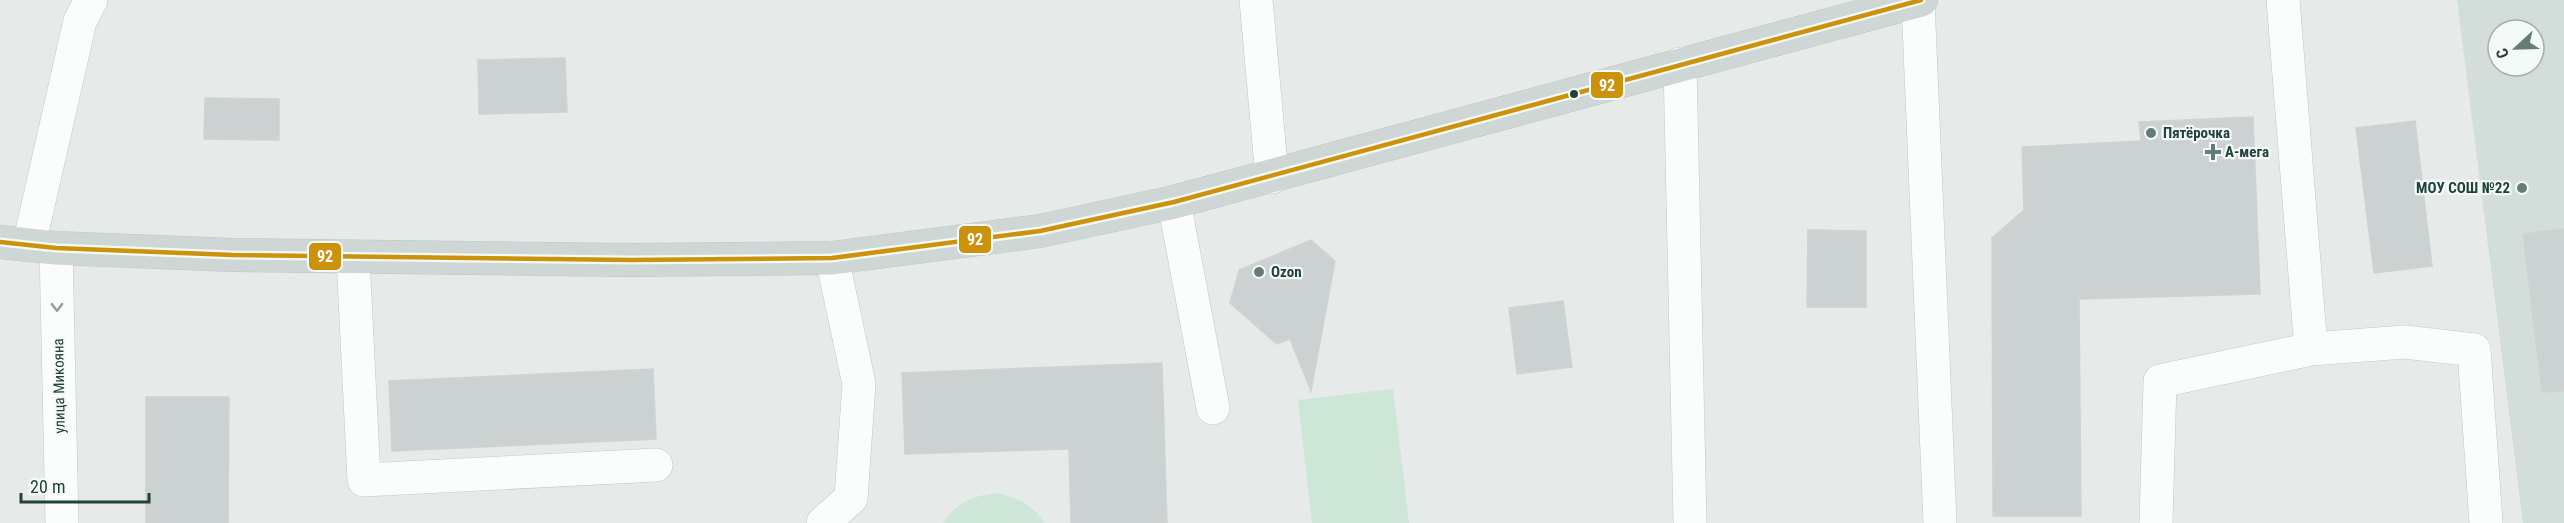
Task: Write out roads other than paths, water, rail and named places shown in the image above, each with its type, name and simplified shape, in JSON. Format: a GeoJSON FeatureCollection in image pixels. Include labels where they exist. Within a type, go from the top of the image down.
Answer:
{"type":"FeatureCollection","features":[{"type":"Feature","properties":{"kind":"main road"},"geometry":{"type":"LineString","coordinates":[[28,245],[233,255],[353,257],[632,260],[832,258],[1040,231],[1174,202],[1920,0]]}},
{"type":"Feature","properties":{"kind":"street","name":"улица Микояна"},"geometry":{"type":"LineString","coordinates":[[62,523],[28,245],[80,21],[91,0]]}},
{"type":"Feature","properties":{"kind":"street"},"geometry":{"type":"LineString","coordinates":[[1256,0],[1272,177]]}},
{"type":"Feature","properties":{"kind":"street"},"geometry":{"type":"LineString","coordinates":[[1920,0],[1940,523]]}},
{"type":"Feature","properties":{"kind":"street"},"geometry":{"type":"LineString","coordinates":[[2283,0],[2311,349]]}},
{"type":"Feature","properties":{"kind":"street"},"geometry":{"type":"LineString","coordinates":[[1680,64],[1690,523]]}},
{"type":"Feature","properties":{"kind":"street"},"geometry":{"type":"LineString","coordinates":[[1174,202],[1213,408]]}},
{"type":"Feature","properties":{"kind":"street"},"geometry":{"type":"LineString","coordinates":[[353,257],[364,480],[656,465]]}},
{"type":"Feature","properties":{"kind":"street"},"geometry":{"type":"LineString","coordinates":[[823,523],[851,498],[859,384],[832,258]]}},
{"type":"Feature","properties":{"kind":"street"},"geometry":{"type":"LineString","coordinates":[[2156,523],[2160,381],[2311,349],[2405,342],[2474,350],[2486,523]]}},
{"type":"Feature","properties":{"kind":"place","name":"Пятёрочка"},"geometry":{"type":"Point","coordinates":[2151,133]}},
{"type":"Feature","properties":{"kind":"place","name":"А-мега"},"geometry":{"type":"Point","coordinates":[2213,152]}},
{"type":"Feature","properties":{"kind":"place","name":"МОУ СОШ №22"},"geometry":{"type":"Point","coordinates":[2522,188]}},
{"type":"Feature","properties":{"kind":"place","name":"Ozon"},"geometry":{"type":"Point","coordinates":[1259,272]}}]}
